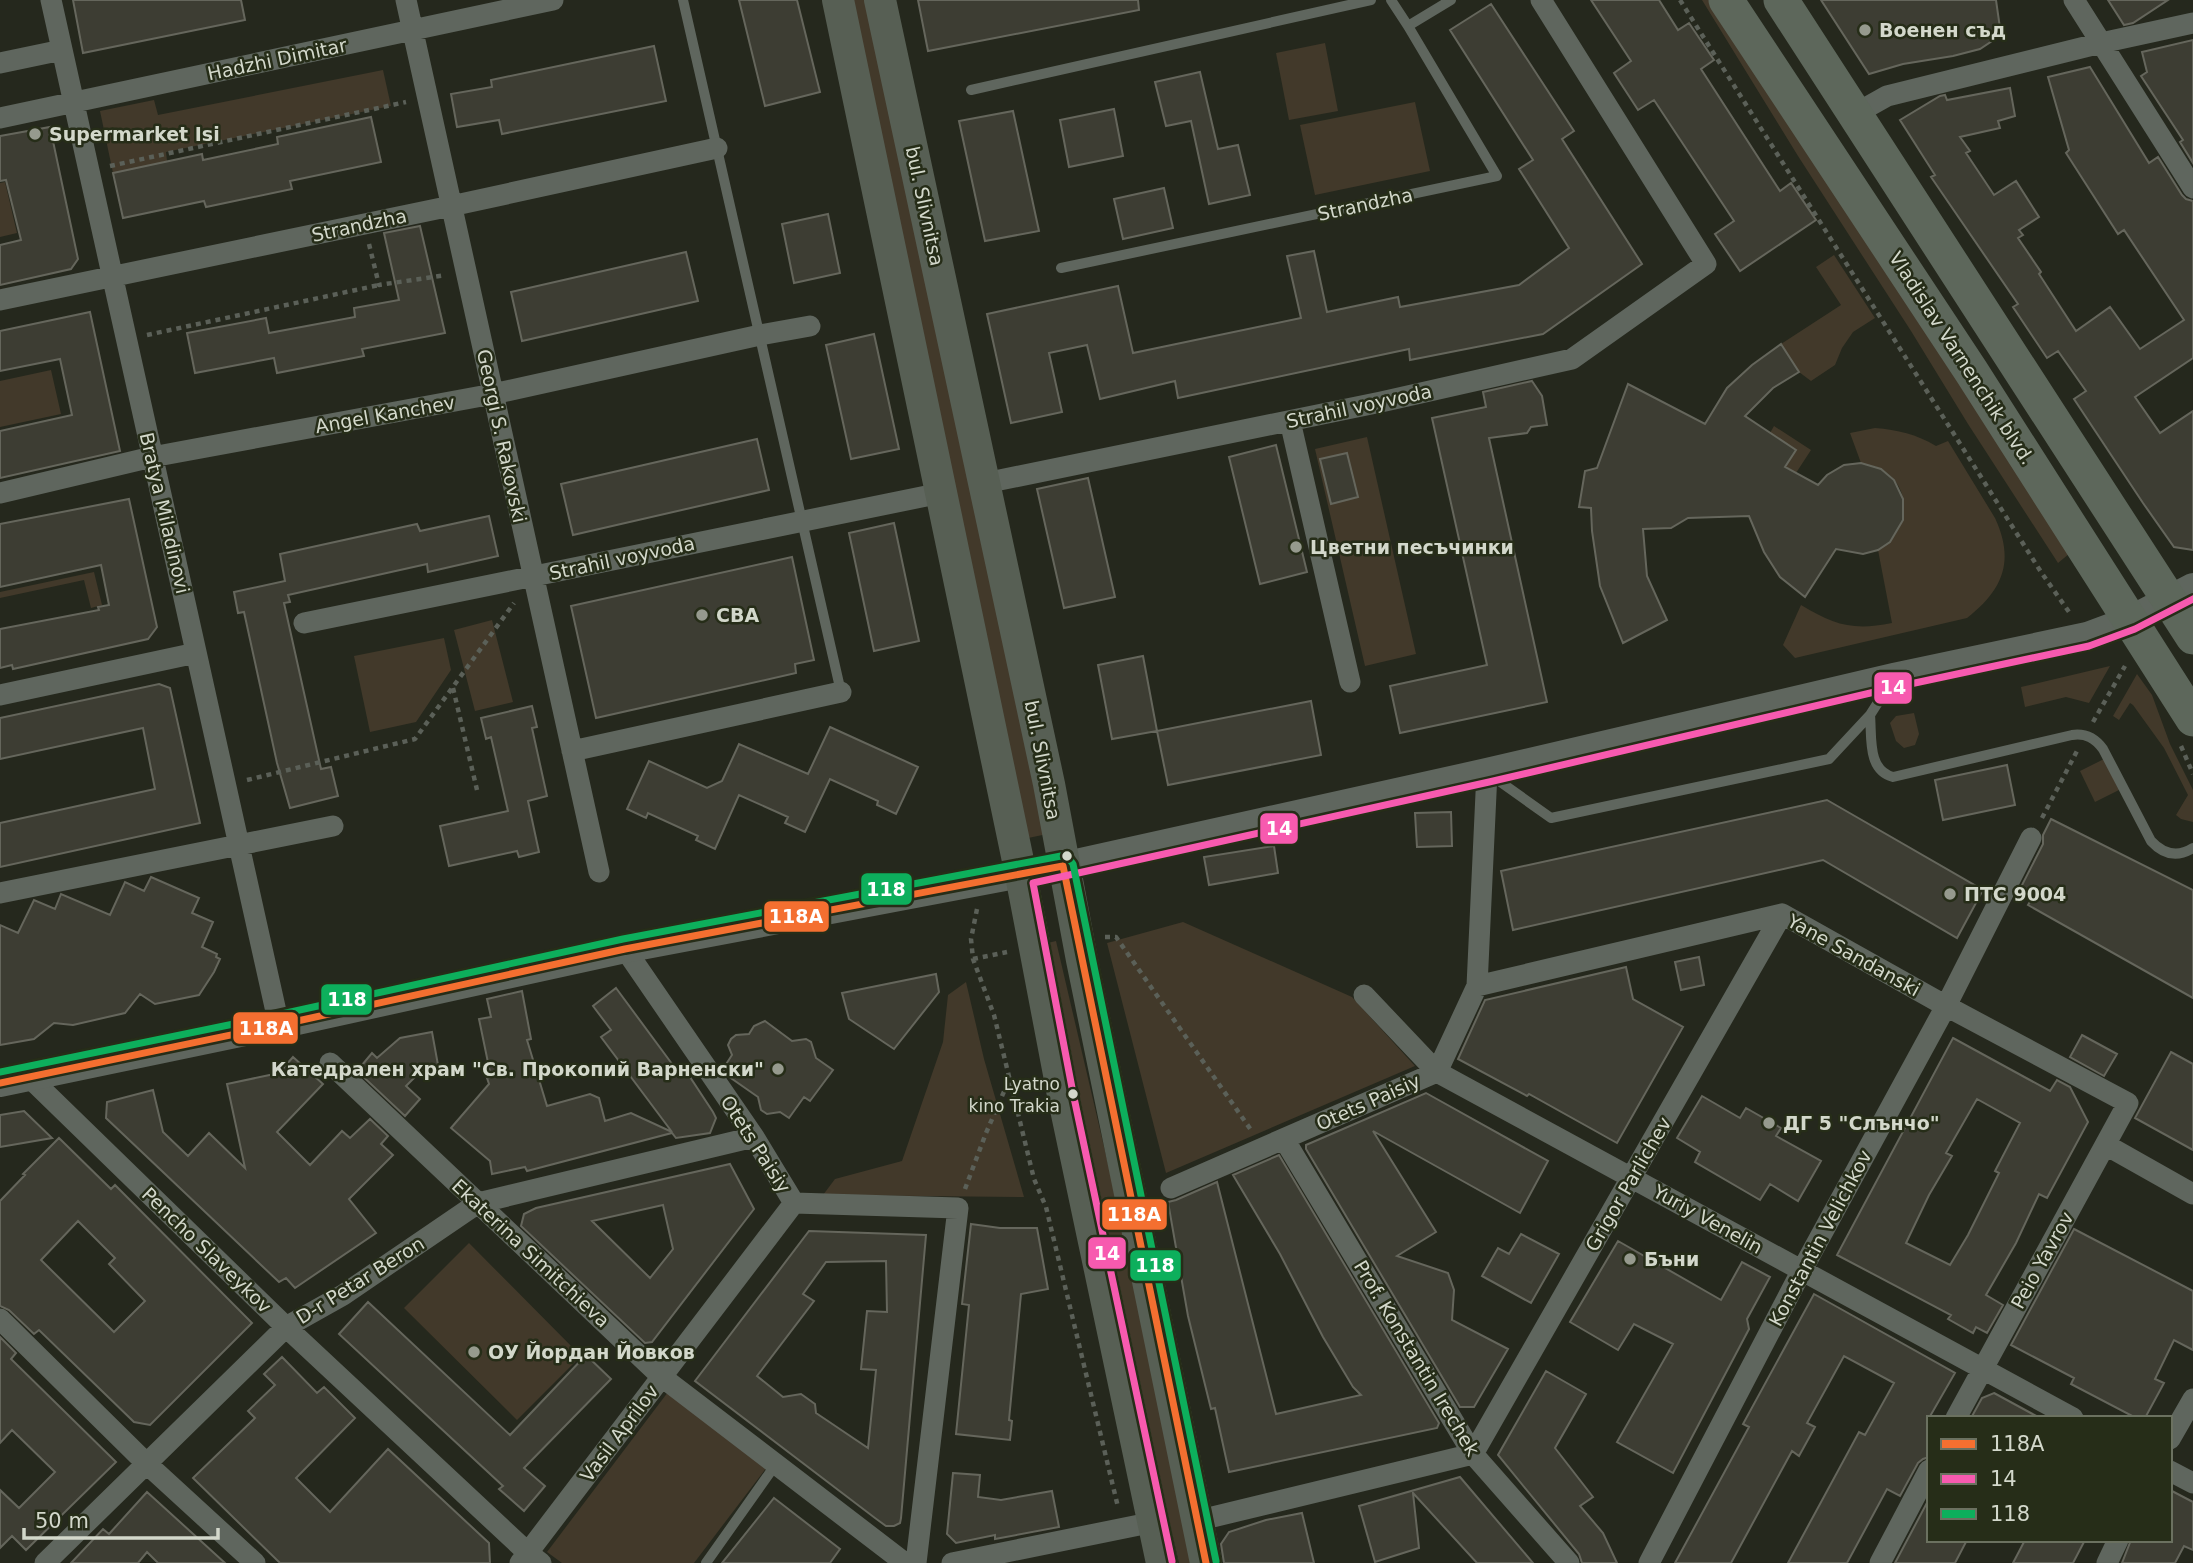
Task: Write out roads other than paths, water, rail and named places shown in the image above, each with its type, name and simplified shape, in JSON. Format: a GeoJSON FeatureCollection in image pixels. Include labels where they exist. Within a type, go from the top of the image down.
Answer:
{"type":"FeatureCollection","features":[{"type":"Feature","properties":{"kind":"main road"},"geometry":{"type":"LineString","coordinates":[[838,0],[1162,1563]]}},
{"type":"Feature","properties":{"kind":"main road","name":"bul. Slivnitsa"},"geometry":{"type":"LineString","coordinates":[[880,0],[1049,784],[1063,866],[1206,1563]]}},
{"type":"Feature","properties":{"kind":"main road","name":"Vladislav Varnenchik blvd."},"geometry":{"type":"LineString","coordinates":[[1726,0],[1956,349],[2130,620],[2186,729]]}},
{"type":"Feature","properties":{"kind":"main road"},"geometry":{"type":"LineString","coordinates":[[1781,0],[1855,114],[2181,594],[2193,637]]}},
{"type":"Feature","properties":{"kind":"street","name":"Bratya Miladinovi"},"geometry":{"type":"LineString","coordinates":[[51,0],[279,1025]]}},
{"type":"Feature","properties":{"kind":"street","name":"Georgi S. Rakovski"},"geometry":{"type":"LineString","coordinates":[[405,0],[599,872]]}},
{"type":"Feature","properties":{"kind":"street","name":"Hadzhi Dimitar"},"geometry":{"type":"LineString","coordinates":[[0,118],[554,0]]}},
{"type":"Feature","properties":{"kind":"street","name":"Strahil voyvoda"},"geometry":{"type":"LineString","coordinates":[[985,483],[1290,421],[1572,359],[1706,264],[1541,0]]}},
{"type":"Feature","properties":{"kind":"street"},"geometry":{"type":"LineString","coordinates":[[2074,0],[2193,188]]}},
{"type":"Feature","properties":{"kind":"street"},"geometry":{"type":"LineString","coordinates":[[1855,114],[1887,96],[2193,23]]}},
{"type":"Feature","properties":{"kind":"street"},"geometry":{"type":"LineString","coordinates":[[0,64],[62,50]]}},
{"type":"Feature","properties":{"kind":"street","name":"Strandzha"},"geometry":{"type":"LineString","coordinates":[[0,300],[717,148]]}},
{"type":"Feature","properties":{"kind":"street","name":"Angel Kanchev"},"geometry":{"type":"LineString","coordinates":[[0,493],[152,457],[493,394],[810,326]]}},
{"type":"Feature","properties":{"kind":"street"},"geometry":{"type":"LineString","coordinates":[[1290,421],[1350,682]]}},
{"type":"Feature","properties":{"kind":"street","name":"Strahil voyvoda"},"geometry":{"type":"LineString","coordinates":[[304,623],[942,493]]}},
{"type":"Feature","properties":{"kind":"street"},"geometry":{"type":"LineString","coordinates":[[0,1083],[625,949],[1021,875],[1487,772],[1894,677],[2087,636],[2130,620],[2181,594]]}},
{"type":"Feature","properties":{"kind":"street"},"geometry":{"type":"LineString","coordinates":[[0,695],[196,653]]}},
{"type":"Feature","properties":{"kind":"street"},"geometry":{"type":"LineString","coordinates":[[572,751],[841,692]]}},
{"type":"Feature","properties":{"kind":"street","name":"Otets Paisiy"},"geometry":{"type":"LineString","coordinates":[[1171,1188],[1437,1072],[1477,986],[1487,772]]}},
{"type":"Feature","properties":{"kind":"street"},"geometry":{"type":"LineString","coordinates":[[0,893],[333,826]]}},
{"type":"Feature","properties":{"kind":"street","name":"Konstantin Velichkov"},"geometry":{"type":"LineString","coordinates":[[1649,1563],[1802,1270],[1946,1006],[2031,838]]}},
{"type":"Feature","properties":{"kind":"street","name":"Yane Sandanski"},"geometry":{"type":"LineString","coordinates":[[1477,986],[1782,914],[1946,1006],[2128,1102]]}},
{"type":"Feature","properties":{"kind":"street","name":"Grigor Parlichev"},"geometry":{"type":"LineString","coordinates":[[1473,1454],[1782,914]]}},
{"type":"Feature","properties":{"kind":"street","name":"Otets Paisiy"},"geometry":{"type":"LineString","coordinates":[[625,949],[754,1137],[794,1203],[958,1208],[916,1563]]}},
{"type":"Feature","properties":{"kind":"street","name":"Yuriy Venelin"},"geometry":{"type":"LineString","coordinates":[[1364,995],[1437,1072],[2069,1416]]}},
{"type":"Feature","properties":{"kind":"street","name":"Ekaterina Simitchieva"},"geometry":{"type":"LineString","coordinates":[[330,1063],[662,1377],[905,1563]]}},
{"type":"Feature","properties":{"kind":"street","name":"Pencho Slaveykov"},"geometry":{"type":"LineString","coordinates":[[29,1077],[530,1560]]}},
{"type":"Feature","properties":{"kind":"street","name":"Peio Yavrov"},"geometry":{"type":"LineString","coordinates":[[1957,1416],[2128,1102]]}},
{"type":"Feature","properties":{"kind":"street","name":"D-r Petar Beron"},"geometry":{"type":"LineString","coordinates":[[45,1563],[286,1327],[343,1295],[478,1203],[754,1137]]}},
{"type":"Feature","properties":{"kind":"street","name":"Prof. Konstantin Irechek"},"geometry":{"type":"LineString","coordinates":[[1284,1139],[1473,1454],[1569,1563]]}},
{"type":"Feature","properties":{"kind":"street"},"geometry":{"type":"LineString","coordinates":[[2106,1145],[2193,1194]]}},
{"type":"Feature","properties":{"kind":"street","name":"Vasil Aprilov"},"geometry":{"type":"LineString","coordinates":[[530,1560],[662,1377],[794,1203]]}},
{"type":"Feature","properties":{"kind":"street"},"geometry":{"type":"LineString","coordinates":[[0,1319],[147,1464],[255,1563]]}},
{"type":"Feature","properties":{"kind":"street"},"geometry":{"type":"LineString","coordinates":[[2172,1436],[2193,1399]]}},
{"type":"Feature","properties":{"kind":"street"},"geometry":{"type":"LineString","coordinates":[[1196,1521],[1473,1454]]}},
{"type":"Feature","properties":{"kind":"street"},"geometry":{"type":"LineString","coordinates":[[2172,1472],[2193,1483]]}},
{"type":"Feature","properties":{"kind":"street"},"geometry":{"type":"LineString","coordinates":[[1880,1563],[1927,1474]]}},
{"type":"Feature","properties":{"kind":"street"},"geometry":{"type":"LineString","coordinates":[[952,1563],[1154,1522]]}},
{"type":"Feature","properties":{"kind":"street"},"geometry":{"type":"LineString","coordinates":[[2107,1563],[2117,1542]]}},
{"type":"Feature","properties":{"kind":"lane"},"geometry":{"type":"LineString","coordinates":[[683,0],[841,692]]}},
{"type":"Feature","properties":{"kind":"lane"},"geometry":{"type":"LineString","coordinates":[[971,90],[1371,0]]}},
{"type":"Feature","properties":{"kind":"lane","name":"Strandzha"},"geometry":{"type":"LineString","coordinates":[[1061,268],[1497,176],[1391,0]]}},
{"type":"Feature","properties":{"kind":"lane"},"geometry":{"type":"LineString","coordinates":[[1408,26],[1451,0]]}},
{"type":"Feature","properties":{"kind":"lane"},"geometry":{"type":"LineString","coordinates":[[1487,772],[1551,818],[1829,759],[1870,715],[1894,677]]}},
{"type":"Feature","properties":{"kind":"lane"},"geometry":{"type":"LineString","coordinates":[[1870,715],[1874,762],[1881,772],[1893,777],[2072,734],[2085,735],[2099,743],[2151,841],[2157,847],[2174,854],[2193,848]]}},
{"type":"Feature","properties":{"kind":"lane"},"geometry":{"type":"LineString","coordinates":[[706,1563],[776,1464]]}},
{"type":"Feature","properties":{"kind":"place","name":"Военен съд"},"geometry":{"type":"Point","coordinates":[1865,30]}},
{"type":"Feature","properties":{"kind":"place","name":"Supermarket Isi"},"geometry":{"type":"Point","coordinates":[35,134]}},
{"type":"Feature","properties":{"kind":"place","name":"Цветни песъчинки"},"geometry":{"type":"Point","coordinates":[1296,547]}},
{"type":"Feature","properties":{"kind":"place","name":"CBA"},"geometry":{"type":"Point","coordinates":[702,615]}},
{"type":"Feature","properties":{"kind":"place","name":"ПТС 9004"},"geometry":{"type":"Point","coordinates":[1950,894]}},
{"type":"Feature","properties":{"kind":"place","name":"Катедрален храм \"Св. Прокопий Варненски\""},"geometry":{"type":"Point","coordinates":[778,1069]}},
{"type":"Feature","properties":{"kind":"place","name":"Lyatno kino Trakia"},"geometry":{"type":"Point","coordinates":[1073,1094]}},
{"type":"Feature","properties":{"kind":"place","name":"ДГ 5 \"Слънчо\""},"geometry":{"type":"Point","coordinates":[1769,1123]}},
{"type":"Feature","properties":{"kind":"place","name":"Бъни"},"geometry":{"type":"Point","coordinates":[1630,1259]}},
{"type":"Feature","properties":{"kind":"place","name":"ОУ Йордан Йовков"},"geometry":{"type":"Point","coordinates":[474,1352]}}]}
